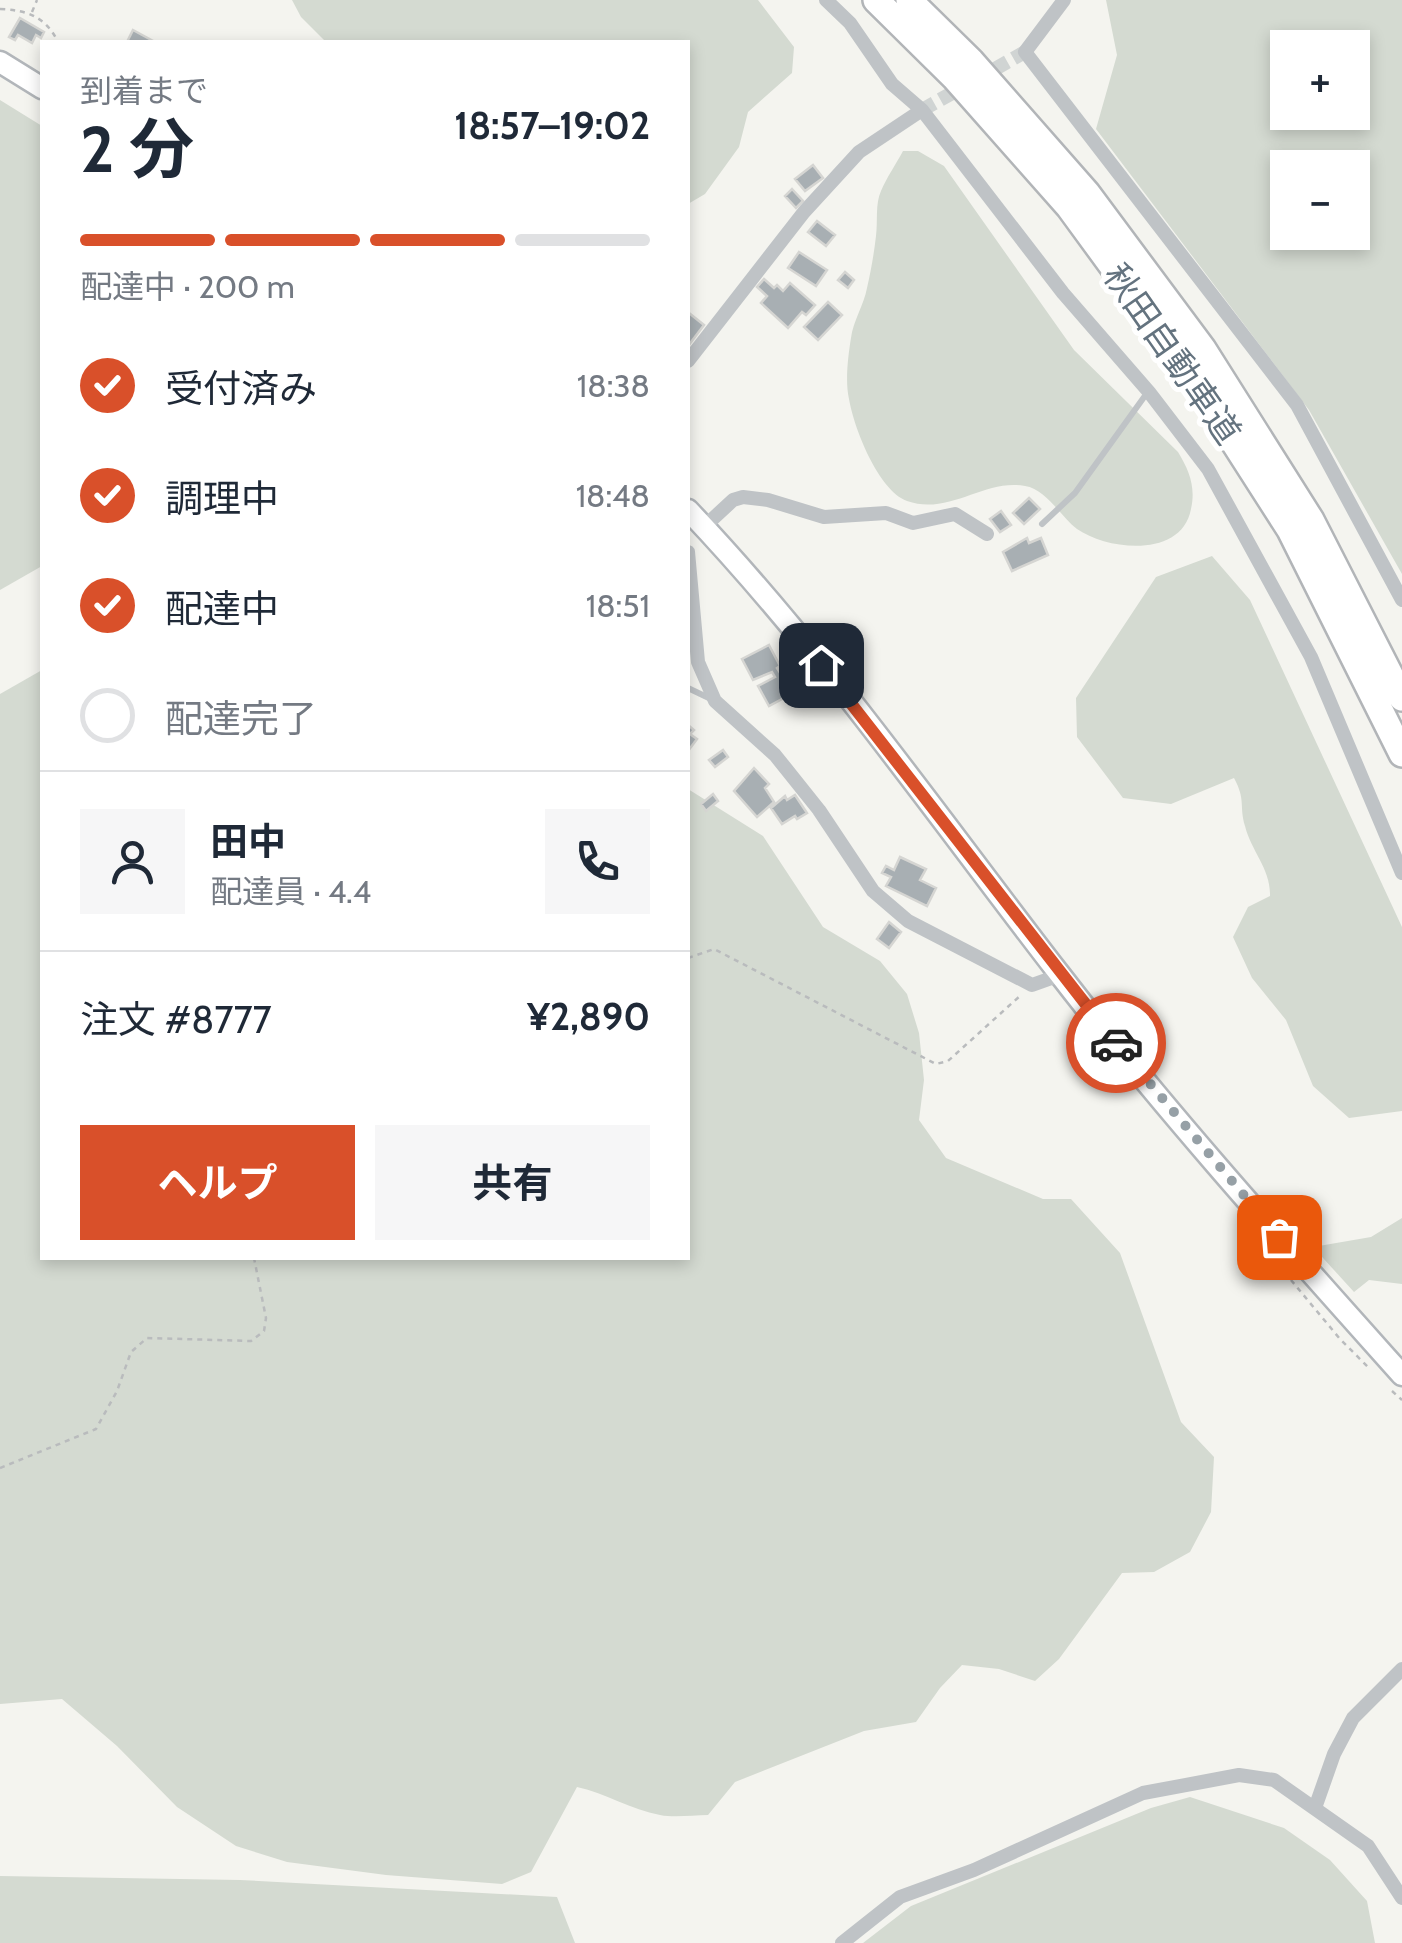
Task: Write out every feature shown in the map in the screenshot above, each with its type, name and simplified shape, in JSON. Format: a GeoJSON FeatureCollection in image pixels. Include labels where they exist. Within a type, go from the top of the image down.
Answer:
{"type":"FeatureCollection","features":[{"type":"Feature","properties":{"kind":"highway","name":"秋田自動車道"},"geometry":{"type":"LineString","coordinates":[[876,0],[954,76],[1069,207],[1183,362],[1290,530],[1402,754]]}},
{"type":"Feature","properties":{"kind":"highway","name":"秋田自動車道"},"geometry":{"type":"LineString","coordinates":[[909,0],[971,61],[1087,193],[1203,349],[1311,520],[1402,698]]}},
{"type":"Feature","properties":{"kind":"main road"},"geometry":{"type":"LineString","coordinates":[[0,62],[40,87]]}},
{"type":"Feature","properties":{"kind":"main road"},"geometry":{"type":"LineString","coordinates":[[697,520],[821,665],[1060,975],[1236,1188],[1402,1374]]}},
{"type":"Feature","properties":{"kind":"street"},"geometry":{"type":"LineString","coordinates":[[826,0],[850,23],[892,84],[922,110],[1063,293],[1149,392],[1208,469],[1310,657],[1402,873]]}},
{"type":"Feature","properties":{"kind":"street"},"geometry":{"type":"LineString","coordinates":[[1064,0],[1025,52],[1297,405],[1402,600]]}},
{"type":"Feature","properties":{"kind":"street"},"geometry":{"type":"LineString","coordinates":[[690,359],[804,212],[858,152],[922,110]]}},
{"type":"Feature","properties":{"kind":"street"},"geometry":{"type":"LineString","coordinates":[[697,520],[742,497],[768,500],[824,517],[886,514],[913,522],[955,514],[987,534]]}},
{"type":"Feature","properties":{"kind":"street"},"geometry":{"type":"LineString","coordinates":[[690,572],[698,662],[714,701],[776,755],[819,810],[873,891],[908,920],[1032,985],[1060,975]]}},
{"type":"Feature","properties":{"kind":"street"},"geometry":{"type":"LineString","coordinates":[[1315,1808],[1334,1754],[1353,1718],[1402,1669]]}},
{"type":"Feature","properties":{"kind":"street"},"geometry":{"type":"LineString","coordinates":[[842,1943],[900,1897],[974,1870],[1143,1793],[1239,1774],[1274,1780],[1368,1846],[1402,1898]]}},
{"type":"Feature","properties":{"kind":"lane"},"geometry":{"type":"LineString","coordinates":[[1042,524],[1076,492],[1149,392]]}},
{"type":"Feature","properties":{"kind":"lane"},"geometry":{"type":"LineString","coordinates":[[690,689],[714,701]]}},
{"type":"Feature","properties":{"kind":"path"},"geometry":{"type":"LineString","coordinates":[[31,13],[38,0]]}},
{"type":"Feature","properties":{"kind":"path"},"geometry":{"type":"LineString","coordinates":[[0,9],[31,13],[44,21],[57,40]]}},
{"type":"Feature","properties":{"kind":"path"},"geometry":{"type":"LineString","coordinates":[[690,957],[714,949],[936,1064],[948,1061],[1032,985]]}},
{"type":"Feature","properties":{"kind":"path"},"geometry":{"type":"LineString","coordinates":[[0,1468],[96,1429],[117,1391],[131,1352],[146,1338],[250,1341],[264,1332],[266,1318],[254,1260]]}},
{"type":"Feature","properties":{"kind":"shaded area"},"geometry":{"type":"Polygon","coordinates":[[[292,0],[758,0],[794,47],[792,73],[748,112],[739,147],[705,194],[690,203],[690,40],[324,40],[301,17],[292,0]]]}},
{"type":"Feature","properties":{"kind":"shaded area"},"geometry":{"type":"Polygon","coordinates":[[[1106,0],[1402,0],[1402,574],[1309,410],[1096,129],[1117,55],[1106,0]]]}},
{"type":"Feature","properties":{"kind":"shaded area"},"geometry":{"type":"Polygon","coordinates":[[[0,100],[40,125],[40,567],[0,590],[0,100]]]}},
{"type":"Feature","properties":{"kind":"shaded area"},"geometry":{"type":"Polygon","coordinates":[[[903,151],[918,151],[944,166],[1074,350],[1178,452],[1193,493],[1185,525],[1174,536],[1143,546],[1107,542],[1077,529],[1046,498],[1025,486],[996,487],[938,504],[907,501],[896,495],[877,472],[852,411],[848,361],[852,332],[871,269],[879,196],[903,151]]]}},
{"type":"Feature","properties":{"kind":"shaded area"},"geometry":{"type":"Polygon","coordinates":[[[1212,556],[1250,600],[1402,927],[1402,1111],[1349,1118],[1313,1086],[1286,1020],[1252,978],[1233,937],[1248,907],[1270,896],[1264,869],[1243,819],[1234,778],[1171,804],[1123,798],[1077,737],[1076,698],[1156,577],[1212,556]]]}},
{"type":"Feature","properties":{"kind":"shaded area"},"geometry":{"type":"Polygon","coordinates":[[[40,671],[40,1260],[690,1260],[690,790],[763,836],[823,927],[880,961],[907,994],[919,1033],[924,1080],[919,1120],[946,1158],[1043,1199],[1071,1199],[1120,1253],[1181,1422],[1214,1457],[1211,1512],[1190,1552],[1154,1572],[1122,1573],[1059,1659],[1035,1681],[999,1669],[962,1665],[916,1722],[864,1731],[735,1782],[708,1815],[660,1815],[577,1787],[531,1872],[502,1884],[287,1862],[236,1846],[177,1807],[117,1746],[62,1699],[0,1704],[0,694],[40,671]]]}},
{"type":"Feature","properties":{"kind":"shaded area"},"geometry":{"type":"Polygon","coordinates":[[[1402,1218],[1402,1284],[1369,1280],[1354,1292],[1313,1247],[1371,1237],[1402,1218]]]}},
{"type":"Feature","properties":{"kind":"shaded area"},"geometry":{"type":"Polygon","coordinates":[[[1190,1797],[1284,1828],[1330,1860],[1367,1901],[1375,1943],[863,1943],[911,1906],[1151,1808],[1190,1797]]]}},
{"type":"Feature","properties":{"kind":"shaded area"},"geometry":{"type":"Polygon","coordinates":[[[0,1876],[240,1880],[557,1897],[575,1943],[0,1943],[0,1876]]]}},
{"type":"Feature","properties":{"kind":"building"},"geometry":{"type":"Polygon","coordinates":[[[20,18],[44,32],[41,38],[36,35],[32,43],[18,35],[15,40],[9,37],[20,18]]]}},
{"type":"Feature","properties":{"kind":"building"},"geometry":{"type":"Polygon","coordinates":[[[133,30],[151,40],[128,40],[133,30]]]}},
{"type":"Feature","properties":{"kind":"building"},"geometry":{"type":"Polygon","coordinates":[[[813,165],[823,178],[805,191],[795,179],[813,165]]]}},
{"type":"Feature","properties":{"kind":"building"},"geometry":{"type":"Polygon","coordinates":[[[792,189],[803,201],[796,208],[785,196],[792,189]]]}},
{"type":"Feature","properties":{"kind":"building"},"geometry":{"type":"Polygon","coordinates":[[[817,221],[835,235],[826,246],[808,232],[817,221]]]}},
{"type":"Feature","properties":{"kind":"building"},"geometry":{"type":"Polygon","coordinates":[[[799,252],[827,270],[816,286],[788,268],[799,252]]]}},
{"type":"Feature","properties":{"kind":"building"},"geometry":{"type":"Polygon","coordinates":[[[845,272],[854,280],[848,288],[838,280],[845,272]]]}},
{"type":"Feature","properties":{"kind":"building"},"geometry":{"type":"Polygon","coordinates":[[[764,279],[783,291],[790,283],[815,305],[806,315],[802,312],[788,328],[761,303],[767,296],[757,287],[764,279]]]}},
{"type":"Feature","properties":{"kind":"building"},"geometry":{"type":"Polygon","coordinates":[[[828,302],[842,315],[818,340],[804,327],[828,302]]]}},
{"type":"Feature","properties":{"kind":"building"},"geometry":{"type":"Polygon","coordinates":[[[690,314],[704,325],[690,343],[690,314]]]}},
{"type":"Feature","properties":{"kind":"building"},"geometry":{"type":"Polygon","coordinates":[[[1029,498],[1040,509],[1024,524],[1013,513],[1029,498]]]}},
{"type":"Feature","properties":{"kind":"building"},"geometry":{"type":"Polygon","coordinates":[[[1001,511],[1011,525],[1000,532],[990,519],[1001,511]]]}},
{"type":"Feature","properties":{"kind":"building"},"geometry":{"type":"Polygon","coordinates":[[[1027,538],[1029,543],[1041,538],[1048,555],[1012,571],[1003,552],[1027,538]]]}},
{"type":"Feature","properties":{"kind":"building"},"geometry":{"type":"Polygon","coordinates":[[[769,645],[780,666],[777,668],[793,693],[769,706],[758,686],[775,677],[772,672],[753,680],[742,659],[769,645]]]}},
{"type":"Feature","properties":{"kind":"building"},"geometry":{"type":"Polygon","coordinates":[[[723,750],[728,757],[715,767],[709,760],[723,750]]]}},
{"type":"Feature","properties":{"kind":"building"},"geometry":{"type":"Polygon","coordinates":[[[754,768],[769,784],[765,788],[774,802],[757,817],[734,791],[754,768]]]}},
{"type":"Feature","properties":{"kind":"building"},"geometry":{"type":"Polygon","coordinates":[[[713,794],[718,801],[706,811],[701,804],[713,794]]]}},
{"type":"Feature","properties":{"kind":"building"},"geometry":{"type":"Polygon","coordinates":[[[795,795],[807,813],[782,824],[771,808],[785,796],[787,800],[795,795]]]}},
{"type":"Feature","properties":{"kind":"building"},"geometry":{"type":"Polygon","coordinates":[[[900,857],[926,869],[920,880],[936,888],[927,906],[886,886],[891,877],[882,873],[886,866],[894,870],[900,857]]]}},
{"type":"Feature","properties":{"kind":"building"},"geometry":{"type":"Polygon","coordinates":[[[889,922],[901,932],[889,948],[877,939],[889,922]]]}},
{"type":"Feature","properties":{"kind":"tunnel"},"geometry":{"type":"LineString","coordinates":[[922,110],[1025,52]]}},
{"type":"Feature","properties":{"kind":"way so far"},"geometry":{"type":"LineString","coordinates":[[1116,1043],[1279,1237]]}},
{"type":"Feature","properties":{"kind":"route"},"geometry":{"type":"LineString","coordinates":[[821,665],[1116,1043]]}}]}
